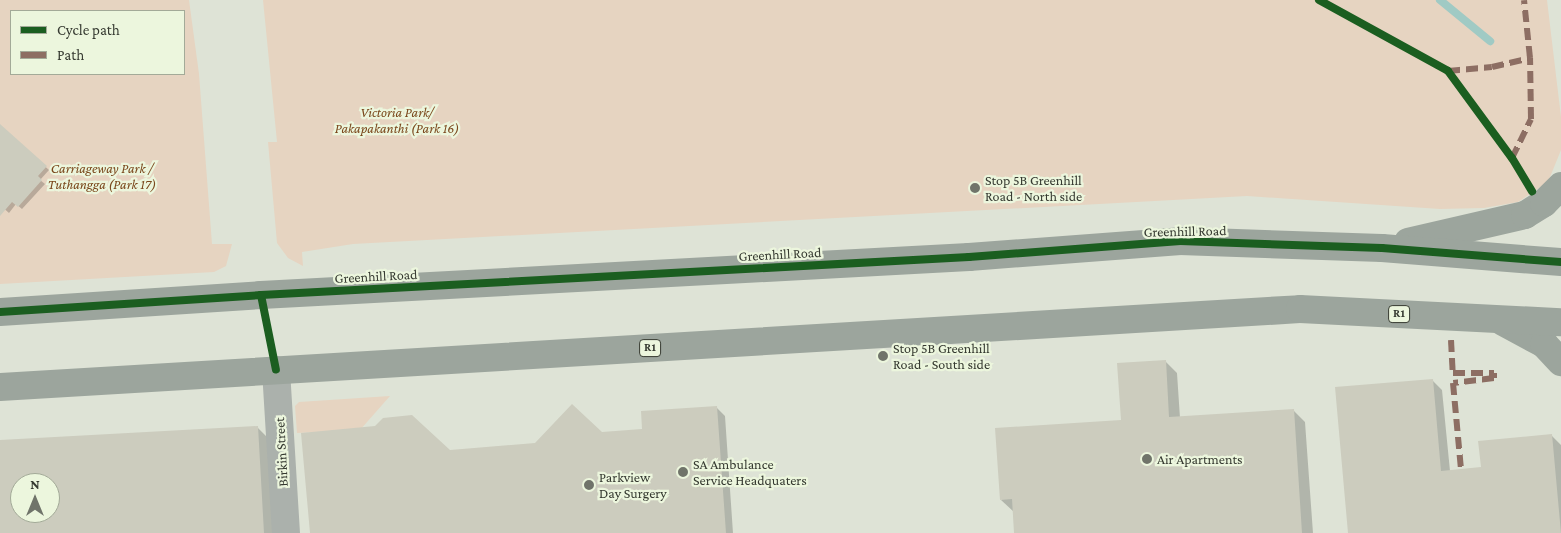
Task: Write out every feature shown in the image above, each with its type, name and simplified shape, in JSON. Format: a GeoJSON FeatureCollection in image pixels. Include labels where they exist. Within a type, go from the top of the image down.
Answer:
{"type":"FeatureCollection","features":[{"type":"Feature","properties":{"kind":"highway"},"geometry":{"type":"LineString","coordinates":[[1382,248],[1525,216],[1544,203],[1561,186]]}},
{"type":"Feature","properties":{"kind":"highway","name":"Greenhill Road"},"geometry":{"type":"LineString","coordinates":[[0,312],[261,295],[969,257],[1180,241],[1382,248],[1561,262]]}},
{"type":"Feature","properties":{"kind":"highway","name":"R1"},"geometry":{"type":"LineString","coordinates":[[0,387],[1300,309],[1561,322]]}},
{"type":"Feature","properties":{"kind":"highway"},"geometry":{"type":"LineString","coordinates":[[1498,320],[1544,344],[1561,362]]}},
{"type":"Feature","properties":{"kind":"street","name":"Birkin Street"},"geometry":{"type":"LineString","coordinates":[[276,370],[286,533]]}},
{"type":"Feature","properties":{"kind":"green space","name":"Carriageway Park / Tuthangga (Park 17)"},"geometry":{"type":"Polygon","coordinates":[[[0,0],[189,0],[199,74],[212,244],[232,244],[226,266],[214,272],[0,284],[0,0]]]}},
{"type":"Feature","properties":{"kind":"green space","name":"Victoria Park/ Pakapakanthi (Park 16)"},"geometry":{"type":"Polygon","coordinates":[[[263,0],[1547,0],[1561,117],[1561,150],[1548,182],[1518,202],[1484,208],[1440,209],[1247,196],[353,244],[302,252],[303,266],[288,258],[277,243],[268,142],[277,142],[263,0]]]}},
{"type":"Feature","properties":{"kind":"green space"},"geometry":{"type":"Polygon","coordinates":[[[390,396],[360,430],[297,433],[295,406],[299,402],[390,396]]]}},
{"type":"Feature","properties":{"kind":"building"},"geometry":{"type":"Polygon","coordinates":[[[0,124],[47,166],[38,176],[42,180],[18,207],[12,202],[0,216],[0,124]]]}},
{"type":"Feature","properties":{"kind":"building","name":"Air Apartments"},"geometry":{"type":"Polygon","coordinates":[[[1166,360],[1169,417],[1294,409],[1302,533],[1014,533],[1012,499],[1000,500],[995,428],[1121,420],[1117,363],[1166,360]]]}},
{"type":"Feature","properties":{"kind":"building"},"geometry":{"type":"Polygon","coordinates":[[[1433,379],[1441,471],[1481,467],[1478,441],[1552,434],[1561,533],[1348,533],[1335,387],[1433,379]]]}},
{"type":"Feature","properties":{"kind":"building"},"geometry":{"type":"Polygon","coordinates":[[[572,404],[602,432],[642,429],[641,411],[717,406],[726,533],[310,533],[301,433],[375,426],[383,418],[412,415],[450,450],[535,443],[572,404]]]}},
{"type":"Feature","properties":{"kind":"building"},"geometry":{"type":"Polygon","coordinates":[[[258,426],[264,533],[0,533],[0,440],[258,426]]]}},
{"type":"Feature","properties":{"kind":"waterway"},"geometry":{"type":"LineString","coordinates":[[1440,0],[1490,41]]}},
{"type":"Feature","properties":{"kind":"marked path"},"geometry":{"type":"LineString","coordinates":[[1448,71],[1492,67],[1530,58],[1524,0]]}},
{"type":"Feature","properties":{"kind":"marked path"},"geometry":{"type":"LineString","coordinates":[[1512,158],[1531,119],[1530,58]]}},
{"type":"Feature","properties":{"kind":"marked path"},"geometry":{"type":"LineString","coordinates":[[1451,340],[1453,373],[1494,373],[1494,378],[1453,383],[1461,470]]}},
{"type":"Feature","properties":{"kind":"cycle path"},"geometry":{"type":"LineString","coordinates":[[1319,0],[1448,71],[1512,158],[1532,191]]}},
{"type":"Feature","properties":{"kind":"cycle path"},"geometry":{"type":"LineString","coordinates":[[0,312],[261,295],[969,257],[1180,241],[1382,248],[1561,262]]}},
{"type":"Feature","properties":{"kind":"cycle path"},"geometry":{"type":"LineString","coordinates":[[261,295],[276,370]]}},
{"type":"Feature","properties":{"kind":"place","name":"Stop 5B Greenhill Road - North side"},"geometry":{"type":"Point","coordinates":[975,188]}},
{"type":"Feature","properties":{"kind":"place","name":"Stop 5B Greenhill Road - South side"},"geometry":{"type":"Point","coordinates":[883,356]}},
{"type":"Feature","properties":{"kind":"place","name":"Air Apartments"},"geometry":{"type":"Point","coordinates":[1147,459]}},
{"type":"Feature","properties":{"kind":"place","name":"SA Ambulance Service Headquaters"},"geometry":{"type":"Point","coordinates":[683,472]}},
{"type":"Feature","properties":{"kind":"place","name":"Parkview Day Surgery"},"geometry":{"type":"Point","coordinates":[589,485]}}]}
